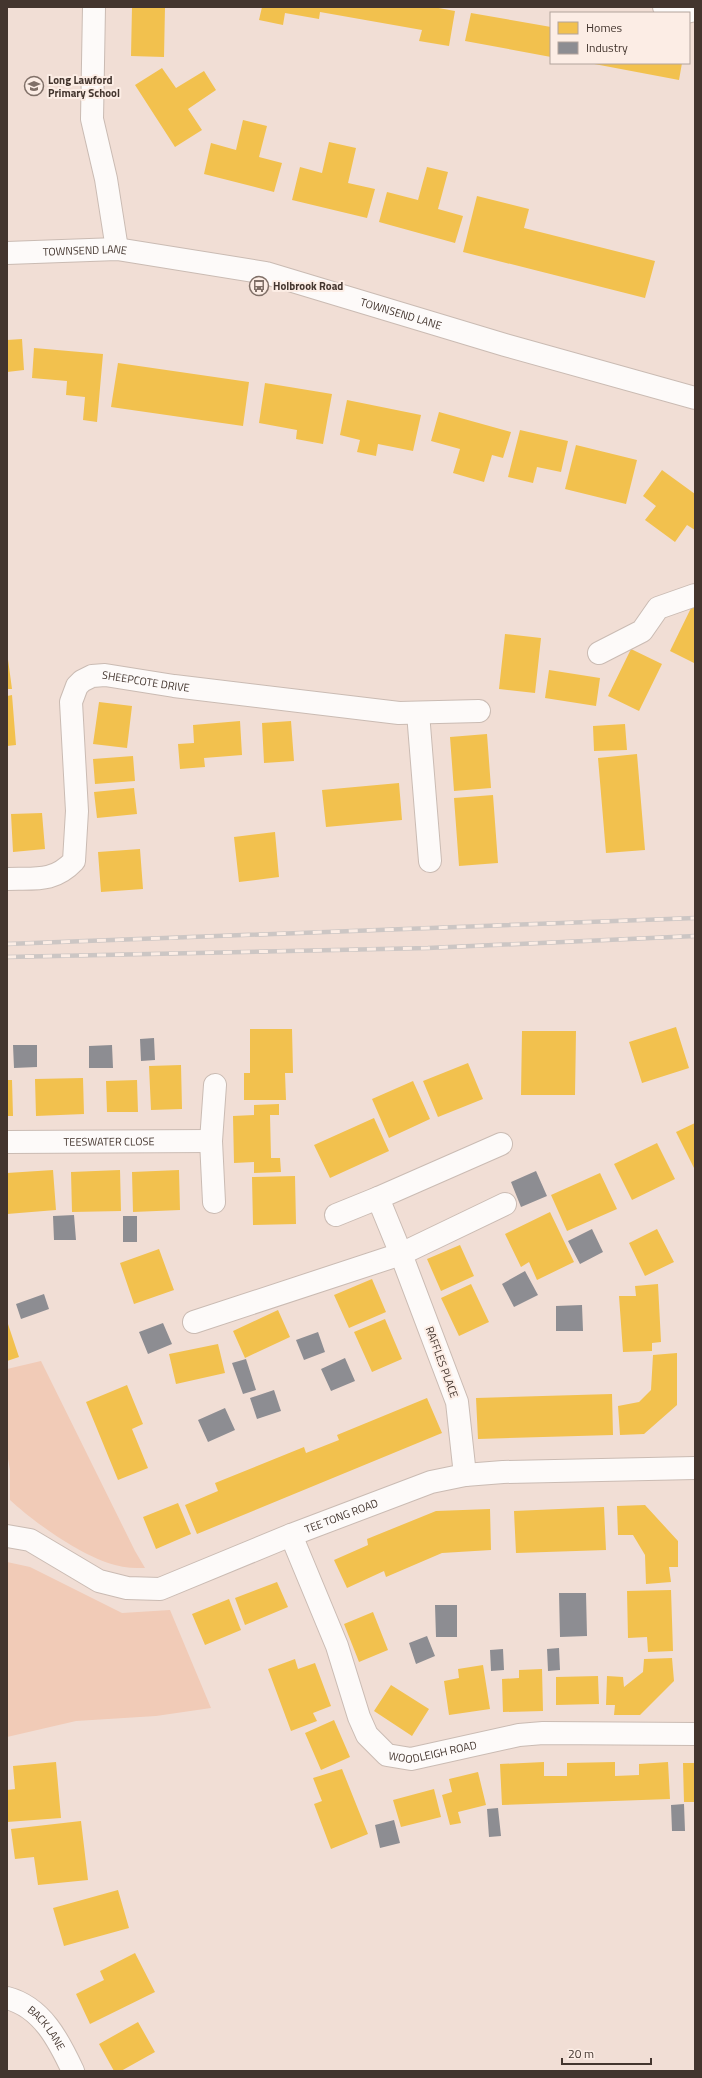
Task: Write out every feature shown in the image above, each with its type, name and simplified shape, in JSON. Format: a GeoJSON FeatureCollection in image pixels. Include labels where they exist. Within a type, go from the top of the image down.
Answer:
{"type":"FeatureCollection","features":[{"type":"Feature","properties":{"kind":"street"},"geometry":{"type":"LineString","coordinates":[[94,7],[92,119],[106,179],[117,249]]}},
{"type":"Feature","properties":{"kind":"street"},"geometry":{"type":"LineString","coordinates":[[664,7],[686,12],[695,10]]}},
{"type":"Feature","properties":{"kind":"street","name":"TOWNSEND LANE"},"geometry":{"type":"LineString","coordinates":[[7,252],[117,249],[266,273],[505,345],[695,398]]}},
{"type":"Feature","properties":{"kind":"street"},"geometry":{"type":"LineString","coordinates":[[599,653],[642,631],[658,608],[695,595]]}},
{"type":"Feature","properties":{"kind":"street","name":"SHEEPCOTE DRIVE"},"geometry":{"type":"LineString","coordinates":[[7,879],[55,876],[66,870],[74,861],[77,811],[70,702],[77,686],[92,676],[105,675],[174,686],[399,714],[479,710]]}},
{"type":"Feature","properties":{"kind":"street"},"geometry":{"type":"LineString","coordinates":[[418,713],[430,861]]}},
{"type":"Feature","properties":{"kind":"street"},"geometry":{"type":"LineString","coordinates":[[214,1202],[211,1141],[215,1085]]}},
{"type":"Feature","properties":{"kind":"street","name":"TEESWATER CLOSE"},"geometry":{"type":"LineString","coordinates":[[7,1142],[211,1141]]}},
{"type":"Feature","properties":{"kind":"street"},"geometry":{"type":"LineString","coordinates":[[336,1215],[501,1144]]}},
{"type":"Feature","properties":{"kind":"street","name":"RAFFLES PLACE"},"geometry":{"type":"LineString","coordinates":[[378,1198],[401,1254],[457,1402],[465,1475]]}},
{"type":"Feature","properties":{"kind":"street"},"geometry":{"type":"LineString","coordinates":[[194,1322],[401,1254],[505,1204]]}},
{"type":"Feature","properties":{"kind":"street","name":"TEE TONG ROAD"},"geometry":{"type":"LineString","coordinates":[[7,1536],[30,1540],[98,1581],[127,1588],[160,1589],[291,1535],[430,1482],[465,1475],[518,1472],[695,1468]]}},
{"type":"Feature","properties":{"kind":"street","name":"WOODLEIGH ROAD"},"geometry":{"type":"LineString","coordinates":[[291,1535],[337,1646],[359,1717],[367,1735],[387,1755],[411,1760],[519,1735],[543,1733],[695,1734]]}},
{"type":"Feature","properties":{"kind":"street","name":"BACK LANE"},"geometry":{"type":"LineString","coordinates":[[7,1998],[25,2006],[47,2024],[61,2044],[73,2071]]}},
{"type":"Feature","properties":{"kind":"shaded area"},"geometry":{"type":"Polygon","coordinates":[[[41,1361],[135,1551],[145,1568],[119,1566],[102,1561],[73,1547],[32,1519],[10,1500],[10,1470],[7,1453],[7,1369],[41,1361]]]}},
{"type":"Feature","properties":{"kind":"shaded area"},"geometry":{"type":"Polygon","coordinates":[[[7,1562],[30,1567],[122,1613],[170,1610],[211,1708],[156,1716],[76,1721],[7,1737],[7,1562]]]}},
{"type":"Feature","properties":{"kind":"building: Homes"},"geometry":{"type":"Polygon","coordinates":[[[132,7],[165,7],[164,57],[131,56],[132,7]]]}},
{"type":"Feature","properties":{"kind":"building: Homes"},"geometry":{"type":"Polygon","coordinates":[[[262,7],[433,7],[455,11],[449,46],[419,41],[422,30],[320,12],[319,19],[285,13],[283,25],[259,20],[262,7]]]}},
{"type":"Feature","properties":{"kind":"building: Homes"},"geometry":{"type":"Polygon","coordinates":[[[471,13],[550,27],[550,57],[465,41],[471,13]]]}},
{"type":"Feature","properties":{"kind":"building: Homes"},"geometry":{"type":"Polygon","coordinates":[[[594,64],[682,64],[679,80],[594,64]]]}},
{"type":"Feature","properties":{"kind":"building: Homes"},"geometry":{"type":"Polygon","coordinates":[[[162,68],[176,88],[204,71],[216,90],[188,109],[202,130],[175,147],[135,85],[162,68]]]}},
{"type":"Feature","properties":{"kind":"building: Homes"},"geometry":{"type":"Polygon","coordinates":[[[243,120],[267,126],[259,157],[282,163],[274,192],[204,174],[211,143],[236,150],[243,120]]]}},
{"type":"Feature","properties":{"kind":"building: Homes"},"geometry":{"type":"Polygon","coordinates":[[[329,142],[356,148],[348,183],[375,189],[367,218],[292,200],[300,167],[322,173],[329,142]]]}},
{"type":"Feature","properties":{"kind":"building: Homes"},"geometry":{"type":"Polygon","coordinates":[[[427,167],[448,172],[438,209],[463,216],[455,243],[379,222],[387,192],[418,200],[427,167]]]}},
{"type":"Feature","properties":{"kind":"building: Homes"},"geometry":{"type":"Polygon","coordinates":[[[477,196],[529,209],[524,228],[655,261],[645,298],[463,252],[477,196]]]}},
{"type":"Feature","properties":{"kind":"building: Homes"},"geometry":{"type":"Polygon","coordinates":[[[22,339],[24,370],[7,372],[7,340],[22,339]]]}},
{"type":"Feature","properties":{"kind":"building: Homes"},"geometry":{"type":"Polygon","coordinates":[[[34,348],[103,354],[97,422],[83,420],[85,397],[66,395],[67,381],[32,378],[34,348]]]}},
{"type":"Feature","properties":{"kind":"building: Homes"},"geometry":{"type":"Polygon","coordinates":[[[118,363],[249,382],[243,426],[111,407],[118,363]]]}},
{"type":"Feature","properties":{"kind":"building: Homes"},"geometry":{"type":"Polygon","coordinates":[[[265,383],[332,394],[323,444],[296,439],[297,430],[259,423],[265,383]]]}},
{"type":"Feature","properties":{"kind":"building: Homes"},"geometry":{"type":"Polygon","coordinates":[[[347,400],[421,415],[413,451],[378,444],[376,456],[357,452],[360,440],[340,435],[347,400]]]}},
{"type":"Feature","properties":{"kind":"building: Homes"},"geometry":{"type":"Polygon","coordinates":[[[439,412],[511,432],[503,458],[492,455],[484,482],[453,473],[460,449],[431,441],[439,412]]]}},
{"type":"Feature","properties":{"kind":"building: Homes"},"geometry":{"type":"Polygon","coordinates":[[[520,430],[568,441],[561,472],[537,467],[533,483],[508,477],[520,430]]]}},
{"type":"Feature","properties":{"kind":"building: Homes"},"geometry":{"type":"Polygon","coordinates":[[[576,445],[637,460],[626,504],[565,489],[576,445]]]}},
{"type":"Feature","properties":{"kind":"building: Homes"},"geometry":{"type":"Polygon","coordinates":[[[662,470],[695,494],[695,530],[687,525],[675,542],[645,520],[656,506],[643,496],[662,470]]]}},
{"type":"Feature","properties":{"kind":"building: Homes"},"geometry":{"type":"Polygon","coordinates":[[[692,606],[695,607],[694,663],[670,651],[692,606]]]}},
{"type":"Feature","properties":{"kind":"building: Homes"},"geometry":{"type":"Polygon","coordinates":[[[505,634],[541,638],[535,693],[499,689],[505,634]]]}},
{"type":"Feature","properties":{"kind":"building: Homes"},"geometry":{"type":"Polygon","coordinates":[[[631,649],[662,664],[639,711],[608,696],[631,649]]]}},
{"type":"Feature","properties":{"kind":"building: Homes"},"geometry":{"type":"Polygon","coordinates":[[[7,652],[12,689],[7,689],[7,652]]]}},
{"type":"Feature","properties":{"kind":"building: Homes"},"geometry":{"type":"Polygon","coordinates":[[[549,670],[600,678],[596,706],[545,698],[549,670]]]}},
{"type":"Feature","properties":{"kind":"building: Homes"},"geometry":{"type":"Polygon","coordinates":[[[12,695],[16,745],[7,746],[7,696],[12,695]]]}},
{"type":"Feature","properties":{"kind":"building: Homes"},"geometry":{"type":"Polygon","coordinates":[[[99,702],[132,706],[127,748],[93,744],[99,702]]]}},
{"type":"Feature","properties":{"kind":"building: Homes"},"geometry":{"type":"Polygon","coordinates":[[[240,721],[242,755],[204,758],[205,767],[180,769],[178,744],[194,743],[193,725],[240,721]]]}},
{"type":"Feature","properties":{"kind":"building: Homes"},"geometry":{"type":"Polygon","coordinates":[[[291,721],[294,761],[264,763],[262,723],[291,721]]]}},
{"type":"Feature","properties":{"kind":"building: Homes"},"geometry":{"type":"Polygon","coordinates":[[[625,724],[627,750],[594,751],[593,726],[625,724]]]}},
{"type":"Feature","properties":{"kind":"building: Homes"},"geometry":{"type":"Polygon","coordinates":[[[487,734],[491,788],[454,791],[450,737],[487,734]]]}},
{"type":"Feature","properties":{"kind":"building: Homes"},"geometry":{"type":"Polygon","coordinates":[[[637,754],[645,850],[606,853],[598,758],[637,754]]]}},
{"type":"Feature","properties":{"kind":"building: Homes"},"geometry":{"type":"Polygon","coordinates":[[[133,756],[135,781],[95,784],[93,759],[133,756]]]}},
{"type":"Feature","properties":{"kind":"building: Homes"},"geometry":{"type":"Polygon","coordinates":[[[399,783],[402,820],[326,827],[322,790],[399,783]]]}},
{"type":"Feature","properties":{"kind":"building: Homes"},"geometry":{"type":"Polygon","coordinates":[[[134,788],[137,814],[97,818],[94,792],[134,788]]]}},
{"type":"Feature","properties":{"kind":"building: Homes"},"geometry":{"type":"Polygon","coordinates":[[[493,795],[498,863],[459,866],[454,798],[493,795]]]}},
{"type":"Feature","properties":{"kind":"building: Homes"},"geometry":{"type":"Polygon","coordinates":[[[42,813],[45,849],[13,852],[11,814],[42,813]]]}},
{"type":"Feature","properties":{"kind":"building: Homes"},"geometry":{"type":"Polygon","coordinates":[[[275,832],[279,877],[239,882],[234,837],[275,832]]]}},
{"type":"Feature","properties":{"kind":"building: Homes"},"geometry":{"type":"Polygon","coordinates":[[[140,849],[143,889],[101,892],[98,852],[140,849]]]}},
{"type":"Feature","properties":{"kind":"building: Homes"},"geometry":{"type":"Polygon","coordinates":[[[676,1027],[689,1068],[642,1083],[629,1042],[676,1027]]]}},
{"type":"Feature","properties":{"kind":"building: Homes"},"geometry":{"type":"Polygon","coordinates":[[[250,1029],[292,1029],[293,1073],[285,1073],[286,1100],[244,1100],[244,1073],[250,1073],[250,1029]]]}},
{"type":"Feature","properties":{"kind":"building: Homes"},"geometry":{"type":"Polygon","coordinates":[[[522,1031],[576,1031],[575,1095],[521,1095],[522,1031]]]}},
{"type":"Feature","properties":{"kind":"building: Homes"},"geometry":{"type":"Polygon","coordinates":[[[468,1063],[483,1099],[438,1117],[423,1081],[468,1063]]]}},
{"type":"Feature","properties":{"kind":"building: Homes"},"geometry":{"type":"Polygon","coordinates":[[[181,1065],[182,1109],[151,1110],[149,1066],[181,1065]]]}},
{"type":"Feature","properties":{"kind":"building: Homes"},"geometry":{"type":"Polygon","coordinates":[[[83,1078],[84,1114],[36,1116],[35,1079],[83,1078]]]}},
{"type":"Feature","properties":{"kind":"building: Homes"},"geometry":{"type":"Polygon","coordinates":[[[7,1080],[12,1080],[13,1116],[7,1116],[7,1080]]]}},
{"type":"Feature","properties":{"kind":"building: Homes"},"geometry":{"type":"Polygon","coordinates":[[[137,1080],[138,1112],[107,1112],[106,1081],[137,1080]]]}},
{"type":"Feature","properties":{"kind":"building: Homes"},"geometry":{"type":"Polygon","coordinates":[[[413,1081],[430,1119],[389,1138],[372,1099],[413,1081]]]}},
{"type":"Feature","properties":{"kind":"building: Homes"},"geometry":{"type":"Polygon","coordinates":[[[279,1104],[279,1115],[270,1115],[271,1158],[280,1158],[281,1172],[254,1173],[254,1162],[234,1163],[233,1116],[254,1115],[254,1105],[279,1104]]]}},
{"type":"Feature","properties":{"kind":"building: Homes"},"geometry":{"type":"Polygon","coordinates":[[[374,1118],[389,1151],[330,1178],[314,1145],[374,1118]]]}},
{"type":"Feature","properties":{"kind":"building: Homes"},"geometry":{"type":"Polygon","coordinates":[[[695,1123],[695,1167],[694,1168],[676,1132],[695,1123]]]}},
{"type":"Feature","properties":{"kind":"building: Homes"},"geometry":{"type":"Polygon","coordinates":[[[657,1143],[675,1179],[632,1200],[614,1164],[657,1143]]]}},
{"type":"Feature","properties":{"kind":"building: Homes"},"geometry":{"type":"Polygon","coordinates":[[[53,1170],[56,1210],[7,1214],[7,1173],[53,1170]]]}},
{"type":"Feature","properties":{"kind":"building: Homes"},"geometry":{"type":"Polygon","coordinates":[[[120,1170],[121,1211],[72,1212],[71,1172],[120,1170]]]}},
{"type":"Feature","properties":{"kind":"building: Homes"},"geometry":{"type":"Polygon","coordinates":[[[179,1170],[180,1210],[133,1212],[132,1172],[179,1170]]]}},
{"type":"Feature","properties":{"kind":"building: Homes"},"geometry":{"type":"Polygon","coordinates":[[[600,1173],[617,1209],[567,1231],[551,1195],[600,1173]]]}},
{"type":"Feature","properties":{"kind":"building: Homes"},"geometry":{"type":"Polygon","coordinates":[[[295,1176],[296,1224],[253,1225],[252,1177],[295,1176]]]}},
{"type":"Feature","properties":{"kind":"building: Homes"},"geometry":{"type":"Polygon","coordinates":[[[550,1212],[574,1262],[537,1280],[529,1262],[521,1267],[505,1234],[550,1212]]]}},
{"type":"Feature","properties":{"kind":"building: Homes"},"geometry":{"type":"Polygon","coordinates":[[[657,1229],[674,1262],[645,1276],[629,1243],[657,1229]]]}},
{"type":"Feature","properties":{"kind":"building: Homes"},"geometry":{"type":"Polygon","coordinates":[[[460,1245],[474,1276],[441,1291],[427,1259],[460,1245]]]}},
{"type":"Feature","properties":{"kind":"building: Homes"},"geometry":{"type":"Polygon","coordinates":[[[159,1249],[174,1290],[134,1304],[120,1263],[159,1249]]]}},
{"type":"Feature","properties":{"kind":"building: Homes"},"geometry":{"type":"Polygon","coordinates":[[[372,1279],[386,1312],[349,1328],[334,1295],[372,1279]]]}},
{"type":"Feature","properties":{"kind":"building: Homes"},"geometry":{"type":"Polygon","coordinates":[[[471,1284],[489,1322],[459,1336],[441,1298],[471,1284]]]}},
{"type":"Feature","properties":{"kind":"building: Homes"},"geometry":{"type":"Polygon","coordinates":[[[658,1284],[661,1342],[652,1343],[652,1351],[623,1352],[619,1296],[636,1296],[635,1286],[658,1284]]]}},
{"type":"Feature","properties":{"kind":"building: Homes"},"geometry":{"type":"Polygon","coordinates":[[[278,1310],[290,1337],[245,1358],[233,1331],[278,1310]]]}},
{"type":"Feature","properties":{"kind":"building: Homes"},"geometry":{"type":"Polygon","coordinates":[[[385,1319],[402,1359],[372,1372],[354,1332],[385,1319]]]}},
{"type":"Feature","properties":{"kind":"building: Homes"},"geometry":{"type":"Polygon","coordinates":[[[7,1321],[19,1357],[7,1361],[7,1321]]]}},
{"type":"Feature","properties":{"kind":"building: Homes"},"geometry":{"type":"Polygon","coordinates":[[[218,1344],[225,1373],[176,1384],[169,1354],[218,1344]]]}},
{"type":"Feature","properties":{"kind":"building: Homes"},"geometry":{"type":"Polygon","coordinates":[[[677,1353],[677,1405],[644,1434],[620,1435],[618,1406],[639,1402],[651,1390],[653,1355],[677,1353]]]}},
{"type":"Feature","properties":{"kind":"building: Homes"},"geometry":{"type":"Polygon","coordinates":[[[127,1385],[143,1424],[132,1429],[148,1468],[118,1480],[86,1402],[127,1385]]]}},
{"type":"Feature","properties":{"kind":"building: Homes"},"geometry":{"type":"Polygon","coordinates":[[[612,1394],[613,1435],[478,1439],[476,1398],[612,1394]]]}},
{"type":"Feature","properties":{"kind":"building: Homes"},"geometry":{"type":"Polygon","coordinates":[[[427,1398],[442,1433],[197,1534],[185,1505],[218,1491],[215,1483],[304,1447],[306,1453],[339,1440],[337,1435],[427,1398]]]}},
{"type":"Feature","properties":{"kind":"building: Homes"},"geometry":{"type":"Polygon","coordinates":[[[178,1503],[191,1534],[156,1549],[143,1517],[178,1503]]]}},
{"type":"Feature","properties":{"kind":"building: Homes"},"geometry":{"type":"Polygon","coordinates":[[[645,1505],[678,1541],[678,1567],[669,1567],[671,1582],[646,1584],[645,1555],[633,1535],[618,1535],[617,1506],[645,1505]]]}},
{"type":"Feature","properties":{"kind":"building: Homes"},"geometry":{"type":"Polygon","coordinates":[[[604,1507],[606,1550],[516,1553],[514,1511],[604,1507]]]}},
{"type":"Feature","properties":{"kind":"building: Homes"},"geometry":{"type":"Polygon","coordinates":[[[490,1509],[491,1550],[442,1553],[386,1577],[384,1571],[347,1588],[334,1560],[368,1545],[367,1539],[436,1511],[490,1509]]]}},
{"type":"Feature","properties":{"kind":"building: Homes"},"geometry":{"type":"Polygon","coordinates":[[[277,1582],[288,1607],[245,1625],[235,1598],[277,1582]]]}},
{"type":"Feature","properties":{"kind":"building: Homes"},"geometry":{"type":"Polygon","coordinates":[[[671,1590],[673,1651],[648,1652],[647,1637],[628,1638],[627,1591],[671,1590]]]}},
{"type":"Feature","properties":{"kind":"building: Homes"},"geometry":{"type":"Polygon","coordinates":[[[229,1599],[241,1630],[205,1645],[192,1614],[229,1599]]]}},
{"type":"Feature","properties":{"kind":"building: Homes"},"geometry":{"type":"Polygon","coordinates":[[[373,1612],[388,1650],[359,1662],[344,1624],[373,1612]]]}},
{"type":"Feature","properties":{"kind":"building: Homes"},"geometry":{"type":"Polygon","coordinates":[[[672,1658],[674,1681],[640,1715],[614,1715],[615,1705],[606,1705],[607,1676],[623,1677],[624,1687],[643,1672],[644,1659],[672,1658]]]}},
{"type":"Feature","properties":{"kind":"building: Homes"},"geometry":{"type":"Polygon","coordinates":[[[295,1659],[298,1669],[315,1663],[331,1706],[313,1713],[317,1721],[291,1731],[268,1669],[295,1659]]]}},
{"type":"Feature","properties":{"kind":"building: Homes"},"geometry":{"type":"Polygon","coordinates":[[[483,1665],[490,1709],[449,1715],[444,1681],[459,1678],[458,1669],[483,1665]]]}},
{"type":"Feature","properties":{"kind":"building: Homes"},"geometry":{"type":"Polygon","coordinates":[[[542,1669],[543,1711],[503,1712],[502,1679],[519,1678],[519,1670],[542,1669]]]}},
{"type":"Feature","properties":{"kind":"building: Homes"},"geometry":{"type":"Polygon","coordinates":[[[598,1676],[599,1704],[556,1705],[556,1677],[598,1676]]]}},
{"type":"Feature","properties":{"kind":"building: Homes"},"geometry":{"type":"Polygon","coordinates":[[[391,1685],[429,1709],[412,1736],[374,1711],[391,1685]]]}},
{"type":"Feature","properties":{"kind":"building: Homes"},"geometry":{"type":"Polygon","coordinates":[[[334,1720],[350,1757],[321,1770],[305,1733],[334,1720]]]}},
{"type":"Feature","properties":{"kind":"building: Homes"},"geometry":{"type":"Polygon","coordinates":[[[56,1762],[61,1818],[7,1822],[7,1790],[15,1789],[13,1766],[56,1762]]]}},
{"type":"Feature","properties":{"kind":"building: Homes"},"geometry":{"type":"Polygon","coordinates":[[[544,1762],[544,1776],[567,1776],[567,1763],[615,1762],[615,1776],[639,1775],[639,1764],[668,1762],[670,1799],[502,1805],[500,1764],[544,1762]]]}},
{"type":"Feature","properties":{"kind":"building: Homes"},"geometry":{"type":"Polygon","coordinates":[[[683,1763],[695,1763],[695,1802],[684,1802],[683,1763]]]}},
{"type":"Feature","properties":{"kind":"building: Homes"},"geometry":{"type":"Polygon","coordinates":[[[342,1769],[368,1834],[331,1849],[314,1804],[322,1801],[313,1778],[342,1769]]]}},
{"type":"Feature","properties":{"kind":"building: Homes"},"geometry":{"type":"Polygon","coordinates":[[[478,1772],[486,1805],[458,1812],[461,1823],[450,1825],[442,1795],[452,1792],[449,1779],[478,1772]]]}},
{"type":"Feature","properties":{"kind":"building: Homes"},"geometry":{"type":"Polygon","coordinates":[[[434,1789],[441,1817],[401,1827],[393,1800],[434,1789]]]}},
{"type":"Feature","properties":{"kind":"building: Homes"},"geometry":{"type":"Polygon","coordinates":[[[81,1821],[88,1880],[38,1885],[34,1857],[15,1859],[11,1829],[81,1821]]]}},
{"type":"Feature","properties":{"kind":"building: Homes"},"geometry":{"type":"Polygon","coordinates":[[[118,1890],[129,1928],[64,1946],[53,1908],[118,1890]]]}},
{"type":"Feature","properties":{"kind":"building: Homes"},"geometry":{"type":"Polygon","coordinates":[[[135,1953],[155,1992],[90,2024],[76,1994],[104,1980],[100,1971],[135,1953]]]}},
{"type":"Feature","properties":{"kind":"building: Homes"},"geometry":{"type":"Polygon","coordinates":[[[138,2022],[155,2052],[121,2071],[114,2071],[99,2044],[138,2022]]]}},
{"type":"Feature","properties":{"kind":"building: Industry"},"geometry":{"type":"Polygon","coordinates":[[[154,1038],[155,1060],[141,1061],[140,1039],[154,1038]]]}},
{"type":"Feature","properties":{"kind":"building: Industry"},"geometry":{"type":"Polygon","coordinates":[[[13,1045],[37,1045],[37,1067],[14,1068],[13,1045]]]}},
{"type":"Feature","properties":{"kind":"building: Industry"},"geometry":{"type":"Polygon","coordinates":[[[112,1045],[113,1068],[89,1068],[89,1046],[112,1045]]]}},
{"type":"Feature","properties":{"kind":"building: Industry"},"geometry":{"type":"Polygon","coordinates":[[[536,1171],[547,1196],[521,1207],[511,1182],[536,1171]]]}},
{"type":"Feature","properties":{"kind":"building: Industry"},"geometry":{"type":"Polygon","coordinates":[[[74,1215],[76,1240],[54,1240],[53,1216],[74,1215]]]}},
{"type":"Feature","properties":{"kind":"building: Industry"},"geometry":{"type":"Polygon","coordinates":[[[123,1216],[137,1216],[137,1242],[123,1242],[123,1216]]]}},
{"type":"Feature","properties":{"kind":"building: Industry"},"geometry":{"type":"Polygon","coordinates":[[[592,1229],[603,1252],[580,1264],[568,1241],[592,1229]]]}},
{"type":"Feature","properties":{"kind":"building: Industry"},"geometry":{"type":"Polygon","coordinates":[[[525,1271],[538,1295],[514,1307],[502,1284],[525,1271]]]}},
{"type":"Feature","properties":{"kind":"building: Industry"},"geometry":{"type":"Polygon","coordinates":[[[44,1294],[49,1309],[21,1319],[16,1304],[44,1294]]]}},
{"type":"Feature","properties":{"kind":"building: Industry"},"geometry":{"type":"Polygon","coordinates":[[[582,1305],[583,1331],[556,1331],[556,1306],[582,1305]]]}},
{"type":"Feature","properties":{"kind":"building: Industry"},"geometry":{"type":"Polygon","coordinates":[[[163,1323],[172,1344],[148,1354],[139,1332],[163,1323]]]}},
{"type":"Feature","properties":{"kind":"building: Industry"},"geometry":{"type":"Polygon","coordinates":[[[318,1332],[325,1352],[304,1360],[296,1340],[318,1332]]]}},
{"type":"Feature","properties":{"kind":"building: Industry"},"geometry":{"type":"Polygon","coordinates":[[[345,1358],[355,1381],[331,1391],[321,1369],[345,1358]]]}},
{"type":"Feature","properties":{"kind":"building: Industry"},"geometry":{"type":"Polygon","coordinates":[[[246,1359],[256,1390],[243,1394],[232,1363],[246,1359]]]}},
{"type":"Feature","properties":{"kind":"building: Industry"},"geometry":{"type":"Polygon","coordinates":[[[274,1390],[281,1411],[257,1419],[250,1398],[274,1390]]]}},
{"type":"Feature","properties":{"kind":"building: Industry"},"geometry":{"type":"Polygon","coordinates":[[[225,1408],[235,1430],[208,1442],[198,1420],[225,1408]]]}},
{"type":"Feature","properties":{"kind":"building: Industry"},"geometry":{"type":"Polygon","coordinates":[[[559,1593],[586,1593],[587,1636],[560,1637],[559,1593]]]}},
{"type":"Feature","properties":{"kind":"building: Industry"},"geometry":{"type":"Polygon","coordinates":[[[435,1605],[457,1605],[457,1637],[436,1637],[435,1605]]]}},
{"type":"Feature","properties":{"kind":"building: Industry"},"geometry":{"type":"Polygon","coordinates":[[[427,1636],[435,1656],[416,1664],[409,1643],[427,1636]]]}},
{"type":"Feature","properties":{"kind":"building: Industry"},"geometry":{"type":"Polygon","coordinates":[[[559,1648],[560,1670],[548,1671],[547,1649],[559,1648]]]}},
{"type":"Feature","properties":{"kind":"building: Industry"},"geometry":{"type":"Polygon","coordinates":[[[503,1649],[504,1670],[491,1671],[490,1650],[503,1649]]]}},
{"type":"Feature","properties":{"kind":"building: Industry"},"geometry":{"type":"Polygon","coordinates":[[[684,1804],[685,1831],[672,1831],[671,1805],[684,1804]]]}},
{"type":"Feature","properties":{"kind":"building: Industry"},"geometry":{"type":"Polygon","coordinates":[[[498,1808],[501,1836],[489,1837],[487,1809],[498,1808]]]}},
{"type":"Feature","properties":{"kind":"building: Industry"},"geometry":{"type":"Polygon","coordinates":[[[394,1820],[400,1843],[380,1848],[375,1825],[394,1820]]]}},
{"type":"Feature","properties":{"kind":"railway"},"geometry":{"type":"LineString","coordinates":[[7,944],[695,918]]}},
{"type":"Feature","properties":{"kind":"railway"},"geometry":{"type":"LineString","coordinates":[[7,957],[428,948],[695,936]]}},
{"type":"Feature","properties":{"kind":"place","name":"Long Lawford Primary School"},"geometry":{"type":"Point","coordinates":[34,86]}},
{"type":"Feature","properties":{"kind":"place","name":"Holbrook Road"},"geometry":{"type":"Point","coordinates":[259,286]}}]}
